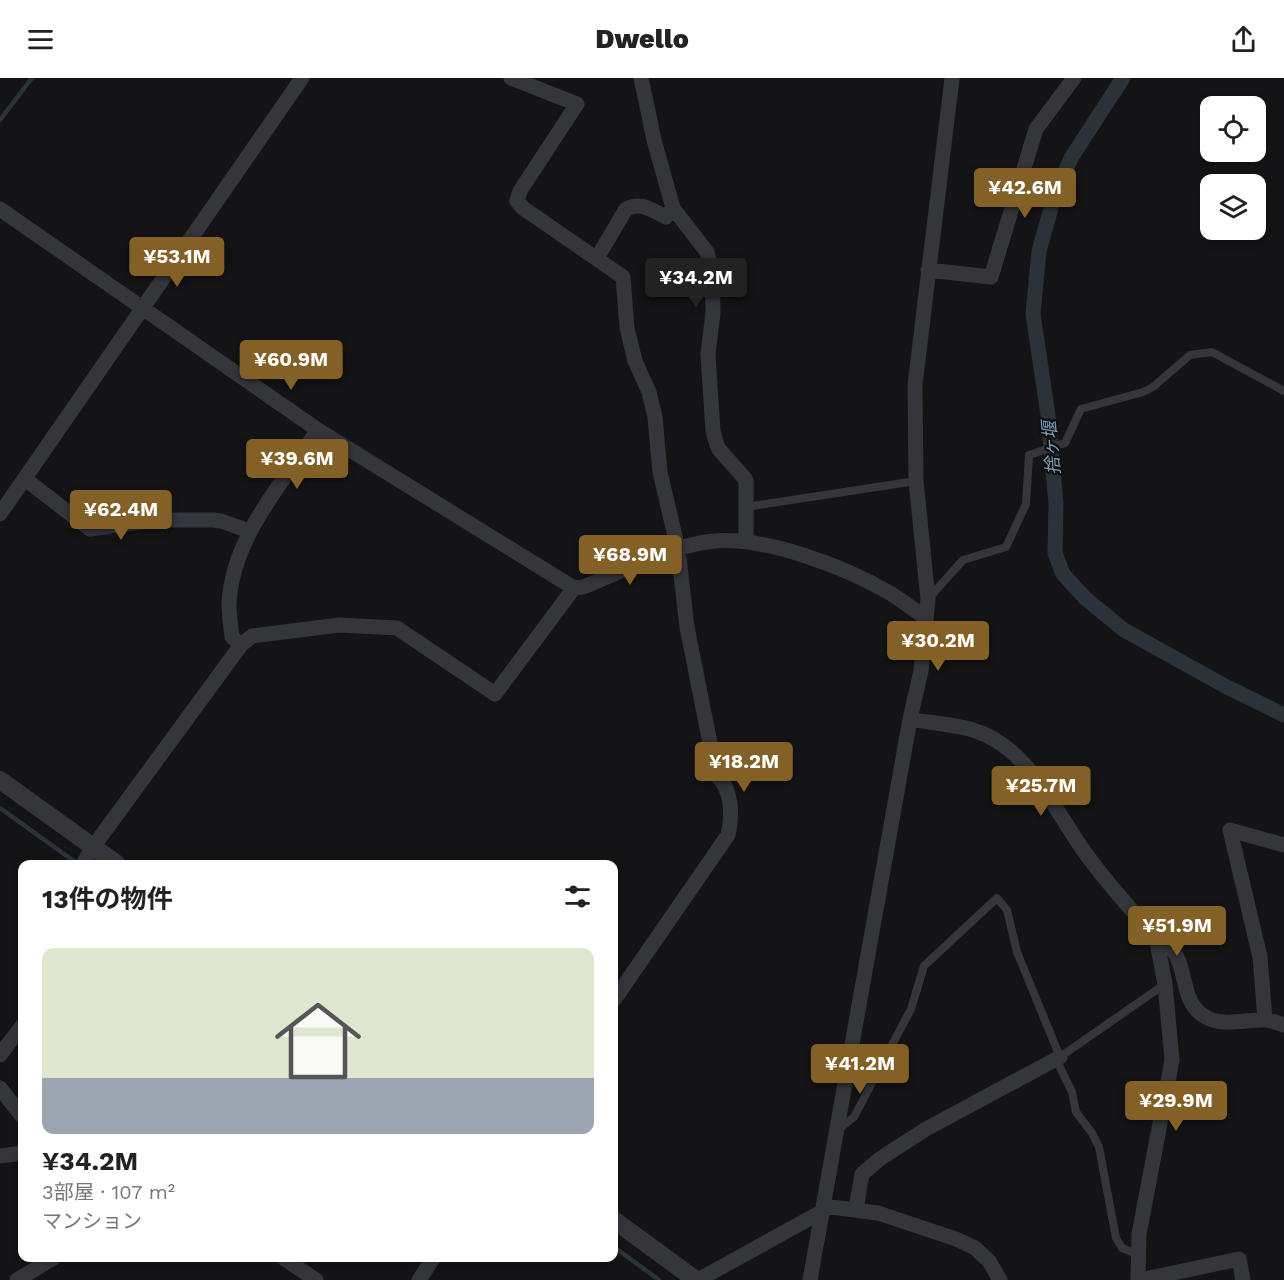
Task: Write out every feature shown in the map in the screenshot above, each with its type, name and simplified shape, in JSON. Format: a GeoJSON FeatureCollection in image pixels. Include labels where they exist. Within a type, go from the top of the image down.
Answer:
{"type":"FeatureCollection","features":[{"type":"Feature","properties":{"kind":"street"},"geometry":{"type":"LineString","coordinates":[[0,514],[302,78]]}},
{"type":"Feature","properties":{"kind":"street"},"geometry":{"type":"LineString","coordinates":[[511,78],[578,104],[520,191],[517,201],[523,208],[623,277],[627,328],[635,361],[649,392],[655,417],[660,471],[678,549],[687,627],[710,743],[711,762],[713,771],[724,783],[728,794],[731,822],[728,835],[618,994]]}},
{"type":"Feature","properties":{"kind":"street"},"geometry":{"type":"LineString","coordinates":[[641,78],[651,129],[673,208],[707,252],[712,272],[713,313],[708,354],[713,431],[718,447],[746,480],[746,542]]}},
{"type":"Feature","properties":{"kind":"street"},"geometry":{"type":"LineString","coordinates":[[810,1280],[910,719],[921,671],[928,599],[916,481],[915,385],[952,78]]}},
{"type":"Feature","properties":{"kind":"street"},"geometry":{"type":"LineString","coordinates":[[928,270],[991,277],[1036,129],[1074,78]]}},
{"type":"Feature","properties":{"kind":"street"},"geometry":{"type":"LineString","coordinates":[[597,258],[626,209],[634,205],[642,205],[666,217],[673,208]]}},
{"type":"Feature","properties":{"kind":"street"},"geometry":{"type":"LineString","coordinates":[[0,208],[318,430],[574,588],[583,587],[678,549],[713,542],[746,542],[814,558],[888,592],[926,618]]}},
{"type":"Feature","properties":{"kind":"street"},"geometry":{"type":"LineString","coordinates":[[241,645],[232,637],[229,605],[232,584],[249,531],[318,430]]}},
{"type":"Feature","properties":{"kind":"street"},"geometry":{"type":"LineString","coordinates":[[25,479],[90,528],[155,520],[213,520],[249,531]]}},
{"type":"Feature","properties":{"kind":"street"},"geometry":{"type":"LineString","coordinates":[[86,860],[93,847],[241,645],[252,636],[339,625],[397,628],[495,694],[574,588]]}},
{"type":"Feature","properties":{"kind":"street"},"geometry":{"type":"LineString","coordinates":[[910,719],[974,730],[999,742],[1023,760],[1091,861],[1156,938],[1171,947],[1181,963],[1186,993],[1192,1005],[1203,1016],[1213,1020],[1231,1022],[1265,1019],[1284,1026]]}},
{"type":"Feature","properties":{"kind":"street"},"geometry":{"type":"LineString","coordinates":[[0,780],[111,860]]}},
{"type":"Feature","properties":{"kind":"street"},"geometry":{"type":"LineString","coordinates":[[1265,1019],[1260,957],[1230,830],[1284,845]]}},
{"type":"Feature","properties":{"kind":"street"},"geometry":{"type":"LineString","coordinates":[[1156,938],[1165,984],[1171,1069],[1139,1234],[1139,1280],[1239,1259],[1243,1280]]}},
{"type":"Feature","properties":{"kind":"street"},"geometry":{"type":"LineString","coordinates":[[0,1055],[18,1031]]}},
{"type":"Feature","properties":{"kind":"street"},"geometry":{"type":"LineString","coordinates":[[856,1209],[862,1174],[881,1158],[926,1128],[1058,1058]]}},
{"type":"Feature","properties":{"kind":"street"},"geometry":{"type":"LineString","coordinates":[[0,1088],[18,1111]]}},
{"type":"Feature","properties":{"kind":"street"},"geometry":{"type":"LineString","coordinates":[[0,1156],[18,1154]]}},
{"type":"Feature","properties":{"kind":"street"},"geometry":{"type":"LineString","coordinates":[[618,1223],[697,1280],[823,1209],[856,1209],[878,1213],[975,1248],[989,1261],[1000,1280]]}},
{"type":"Feature","properties":{"kind":"street"},"geometry":{"type":"LineString","coordinates":[[17,1280],[47,1262]]}},
{"type":"Feature","properties":{"kind":"street"},"geometry":{"type":"LineString","coordinates":[[289,1262],[316,1280]]}},
{"type":"Feature","properties":{"kind":"street"},"geometry":{"type":"LineString","coordinates":[[419,1280],[431,1262]]}},
{"type":"Feature","properties":{"kind":"lane"},"geometry":{"type":"LineString","coordinates":[[928,599],[963,560],[1006,547],[1026,504],[1029,455],[1065,443],[1081,409],[1143,392],[1153,387],[1190,354],[1212,352],[1284,391]]}},
{"type":"Feature","properties":{"kind":"lane"},"geometry":{"type":"LineString","coordinates":[[746,507],[916,481]]}},
{"type":"Feature","properties":{"kind":"lane"},"geometry":{"type":"LineString","coordinates":[[837,1130],[855,1117],[911,1009],[924,966],[997,898],[1007,910],[1017,952],[1072,1092],[1076,1112],[1092,1133],[1099,1147],[1116,1238],[1122,1248],[1139,1255]]}},
{"type":"Feature","properties":{"kind":"lane"},"geometry":{"type":"LineString","coordinates":[[1058,1058],[1165,984]]}},
{"type":"Feature","properties":{"kind":"waterway"},"geometry":{"type":"LineString","coordinates":[[0,120],[32,78]]}},
{"type":"Feature","properties":{"kind":"waterway","name":"捨ヶ堰"},"geometry":{"type":"LineString","coordinates":[[1123,78],[1071,158],[1053,201],[1039,251],[1033,314],[1048,415],[1056,504],[1055,553],[1063,574],[1085,598],[1124,630],[1225,686],[1284,715]]}},
{"type":"Feature","properties":{"kind":"waterway"},"geometry":{"type":"LineString","coordinates":[[0,808],[72,860]]}},
{"type":"Feature","properties":{"kind":"waterway"},"geometry":{"type":"LineString","coordinates":[[618,1250],[659,1280]]}}]}
